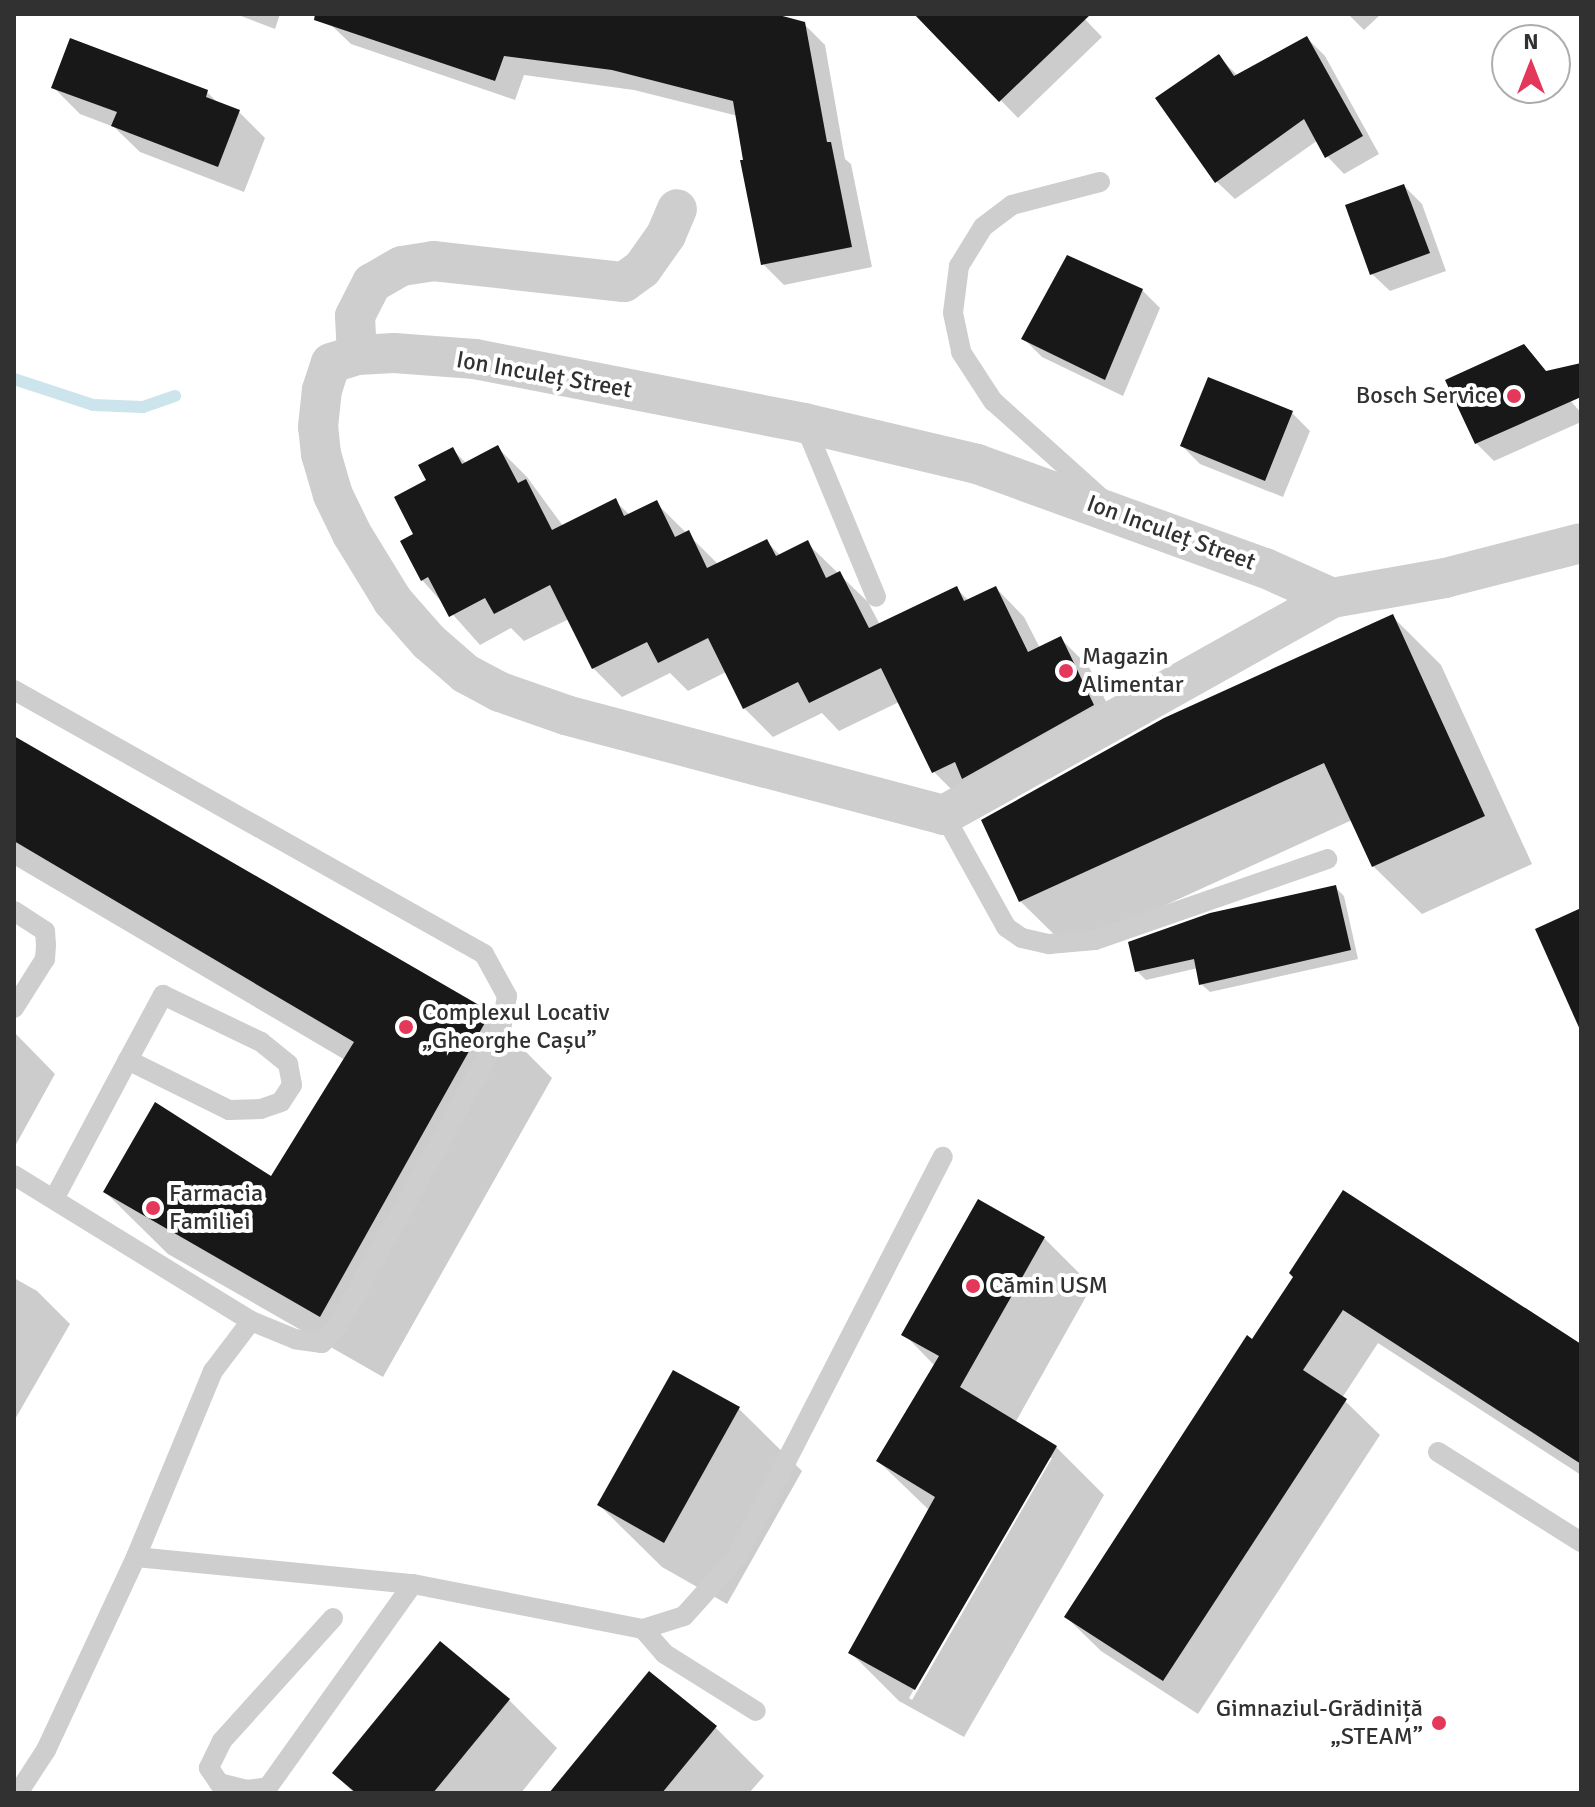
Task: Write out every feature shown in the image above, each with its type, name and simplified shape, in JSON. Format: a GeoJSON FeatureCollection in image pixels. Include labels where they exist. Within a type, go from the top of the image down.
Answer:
{"type":"FeatureCollection","features":[{"type":"Feature","properties":{"kind":"street"},"geometry":{"type":"LineString","coordinates":[[677,209],[666,235],[642,269],[624,282],[433,261],[402,266],[372,283],[355,316],[357,355],[331,363],[322,390],[318,427],[321,454],[333,495],[370,566],[393,601],[429,642],[466,674],[500,692],[566,715],[944,815],[1332,598],[1445,578],[1581,543]]}},
{"type":"Feature","properties":{"kind":"street","name":"Ion Inculeț Street"},"geometry":{"type":"LineString","coordinates":[[357,355],[394,353],[475,359],[804,423],[977,464],[1115,511],[1265,568],[1332,598]]}},
{"type":"Feature","properties":{"kind":"lane"},"geometry":{"type":"LineString","coordinates":[[1100,182],[1012,205],[983,227],[959,266],[953,313],[961,352],[993,401],[1115,511]]}},
{"type":"Feature","properties":{"kind":"lane"},"geometry":{"type":"LineString","coordinates":[[804,423],[876,597]]}},
{"type":"Feature","properties":{"kind":"lane"},"geometry":{"type":"LineString","coordinates":[[14,690],[484,954],[507,996],[500,1034],[337,1327],[322,1343],[295,1339],[251,1321],[14,1175]]}},
{"type":"Feature","properties":{"kind":"lane"},"geometry":{"type":"LineString","coordinates":[[944,815],[1006,927],[1022,938],[1049,944],[1095,940],[1327,859]]}},
{"type":"Feature","properties":{"kind":"lane"},"geometry":{"type":"LineString","coordinates":[[14,911],[45,931],[45,959],[20,984],[14,1008]]}},
{"type":"Feature","properties":{"kind":"lane"},"geometry":{"type":"LineString","coordinates":[[54,1199],[128,1060],[163,995],[261,1042],[288,1064],[292,1085],[281,1102],[261,1109],[229,1110],[128,1060]]}},
{"type":"Feature","properties":{"kind":"lane"},"geometry":{"type":"LineString","coordinates":[[136,1557],[413,1584],[643,1629],[684,1616],[737,1557],[943,1157]]}},
{"type":"Feature","properties":{"kind":"lane"},"geometry":{"type":"LineString","coordinates":[[18,1793],[46,1750],[136,1557],[213,1371],[251,1321]]}},
{"type":"Feature","properties":{"kind":"lane"},"geometry":{"type":"LineString","coordinates":[[1438,1452],[1581,1542]]}},
{"type":"Feature","properties":{"kind":"lane"},"geometry":{"type":"LineString","coordinates":[[333,1618],[222,1741],[209,1768],[219,1783],[247,1790],[268,1787],[413,1584]]}},
{"type":"Feature","properties":{"kind":"lane"},"geometry":{"type":"LineString","coordinates":[[643,1629],[665,1654],[756,1711]]}},
{"type":"Feature","properties":{"kind":"building"},"geometry":{"type":"Polygon","coordinates":[[[315,14],[775,14],[805,22],[827,142],[831,142],[852,247],[761,265],[740,160],[743,160],[733,101],[612,70],[504,56],[495,81],[314,20],[315,14]]]}},
{"type":"Feature","properties":{"kind":"building"},"geometry":{"type":"Polygon","coordinates":[[[914,14],[1091,14],[999,102],[914,14]]]}},
{"type":"Feature","properties":{"kind":"building"},"geometry":{"type":"Polygon","coordinates":[[[1307,36],[1363,136],[1325,158],[1304,119],[1215,183],[1155,98],[1219,54],[1234,76],[1307,36]]]}},
{"type":"Feature","properties":{"kind":"building"},"geometry":{"type":"Polygon","coordinates":[[[70,38],[208,90],[206,97],[240,110],[218,167],[111,126],[117,112],[51,88],[70,38]]]}},
{"type":"Feature","properties":{"kind":"building"},"geometry":{"type":"Polygon","coordinates":[[[1404,184],[1430,253],[1370,275],[1345,205],[1404,184]]]}},
{"type":"Feature","properties":{"kind":"building"},"geometry":{"type":"Polygon","coordinates":[[[1067,255],[1143,289],[1105,380],[1021,339],[1067,255]]]}},
{"type":"Feature","properties":{"kind":"building"},"geometry":{"type":"Polygon","coordinates":[[[1524,344],[1546,371],[1581,363],[1581,397],[1475,444],[1445,380],[1524,344]]]}},
{"type":"Feature","properties":{"kind":"building"},"geometry":{"type":"Polygon","coordinates":[[[1208,377],[1293,411],[1265,481],[1180,446],[1208,377]]]}},
{"type":"Feature","properties":{"kind":"building"},"geometry":{"type":"Polygon","coordinates":[[[498,445],[518,483],[526,479],[552,530],[616,498],[624,516],[657,500],[675,537],[689,530],[707,568],[767,539],[776,556],[808,540],[826,578],[840,571],[869,628],[957,586],[964,601],[996,586],[1028,652],[1061,636],[1094,705],[962,779],[955,762],[932,773],[881,668],[809,703],[798,682],[743,709],[708,638],[658,663],[647,642],[592,669],[550,585],[494,614],[485,598],[449,617],[428,577],[421,581],[400,541],[413,534],[394,497],[426,480],[418,465],[453,447],[462,464],[498,445]]]}},
{"type":"Feature","properties":{"kind":"building"},"geometry":{"type":"Polygon","coordinates":[[[1393,614],[1485,816],[1372,867],[1324,763],[1019,902],[981,820],[1164,718],[1393,614]]]}},
{"type":"Feature","properties":{"kind":"building","name":"Complexul Locativ „Gheorghe Cașu”"},"geometry":{"type":"Polygon","coordinates":[[[14,736],[491,1012],[320,1317],[103,1192],[155,1102],[271,1176],[354,1042],[14,841],[14,736]]]}},
{"type":"Feature","properties":{"kind":"building"},"geometry":{"type":"Polygon","coordinates":[[[1336,885],[1351,950],[1199,985],[1194,959],[1135,972],[1128,942],[1210,913],[1336,885]]]}},
{"type":"Feature","properties":{"kind":"building"},"geometry":{"type":"Polygon","coordinates":[[[1581,908],[1581,1032],[1535,929],[1581,908]]]}},
{"type":"Feature","properties":{"kind":"building"},"geometry":{"type":"Polygon","coordinates":[[[1343,1190],[1581,1344],[1581,1464],[1343,1310],[1303,1370],[1347,1399],[1163,1681],[1064,1617],[1247,1335],[1252,1339],[1293,1277],[1289,1273],[1343,1190]]]}},
{"type":"Feature","properties":{"kind":"building"},"geometry":{"type":"Polygon","coordinates":[[[978,1199],[1045,1237],[960,1387],[1057,1446],[915,1690],[848,1653],[935,1497],[876,1461],[939,1356],[901,1335],[978,1199]]]}},
{"type":"Feature","properties":{"kind":"building"},"geometry":{"type":"Polygon","coordinates":[[[673,1370],[740,1407],[664,1543],[597,1505],[673,1370]]]}},
{"type":"Feature","properties":{"kind":"building"},"geometry":{"type":"Polygon","coordinates":[[[440,1641],[510,1699],[433,1793],[356,1793],[332,1773],[440,1641]]]}},
{"type":"Feature","properties":{"kind":"building"},"geometry":{"type":"Polygon","coordinates":[[[649,1671],[717,1726],[662,1793],[549,1793],[649,1671]]]}},
{"type":"Feature","properties":{"kind":"waterway"},"geometry":{"type":"LineString","coordinates":[[14,379],[93,405],[143,407],[175,396]]}},
{"type":"Feature","properties":{"kind":"place","name":"Bosch Service"},"geometry":{"type":"Point","coordinates":[1514,396]}},
{"type":"Feature","properties":{"kind":"place","name":"Magazin Alimentar"},"geometry":{"type":"Point","coordinates":[1066,671]}},
{"type":"Feature","properties":{"kind":"place","name":"Complexul Locativ „Gheorghe Cașu”"},"geometry":{"type":"Point","coordinates":[406,1027]}},
{"type":"Feature","properties":{"kind":"place","name":"Farmacia Familiei"},"geometry":{"type":"Point","coordinates":[153,1208]}},
{"type":"Feature","properties":{"kind":"place","name":"Cămin USM"},"geometry":{"type":"Point","coordinates":[973,1286]}},
{"type":"Feature","properties":{"kind":"place","name":"Gimnaziul-Grădiniță „STEAM”"},"geometry":{"type":"Point","coordinates":[1439,1723]}}]}
